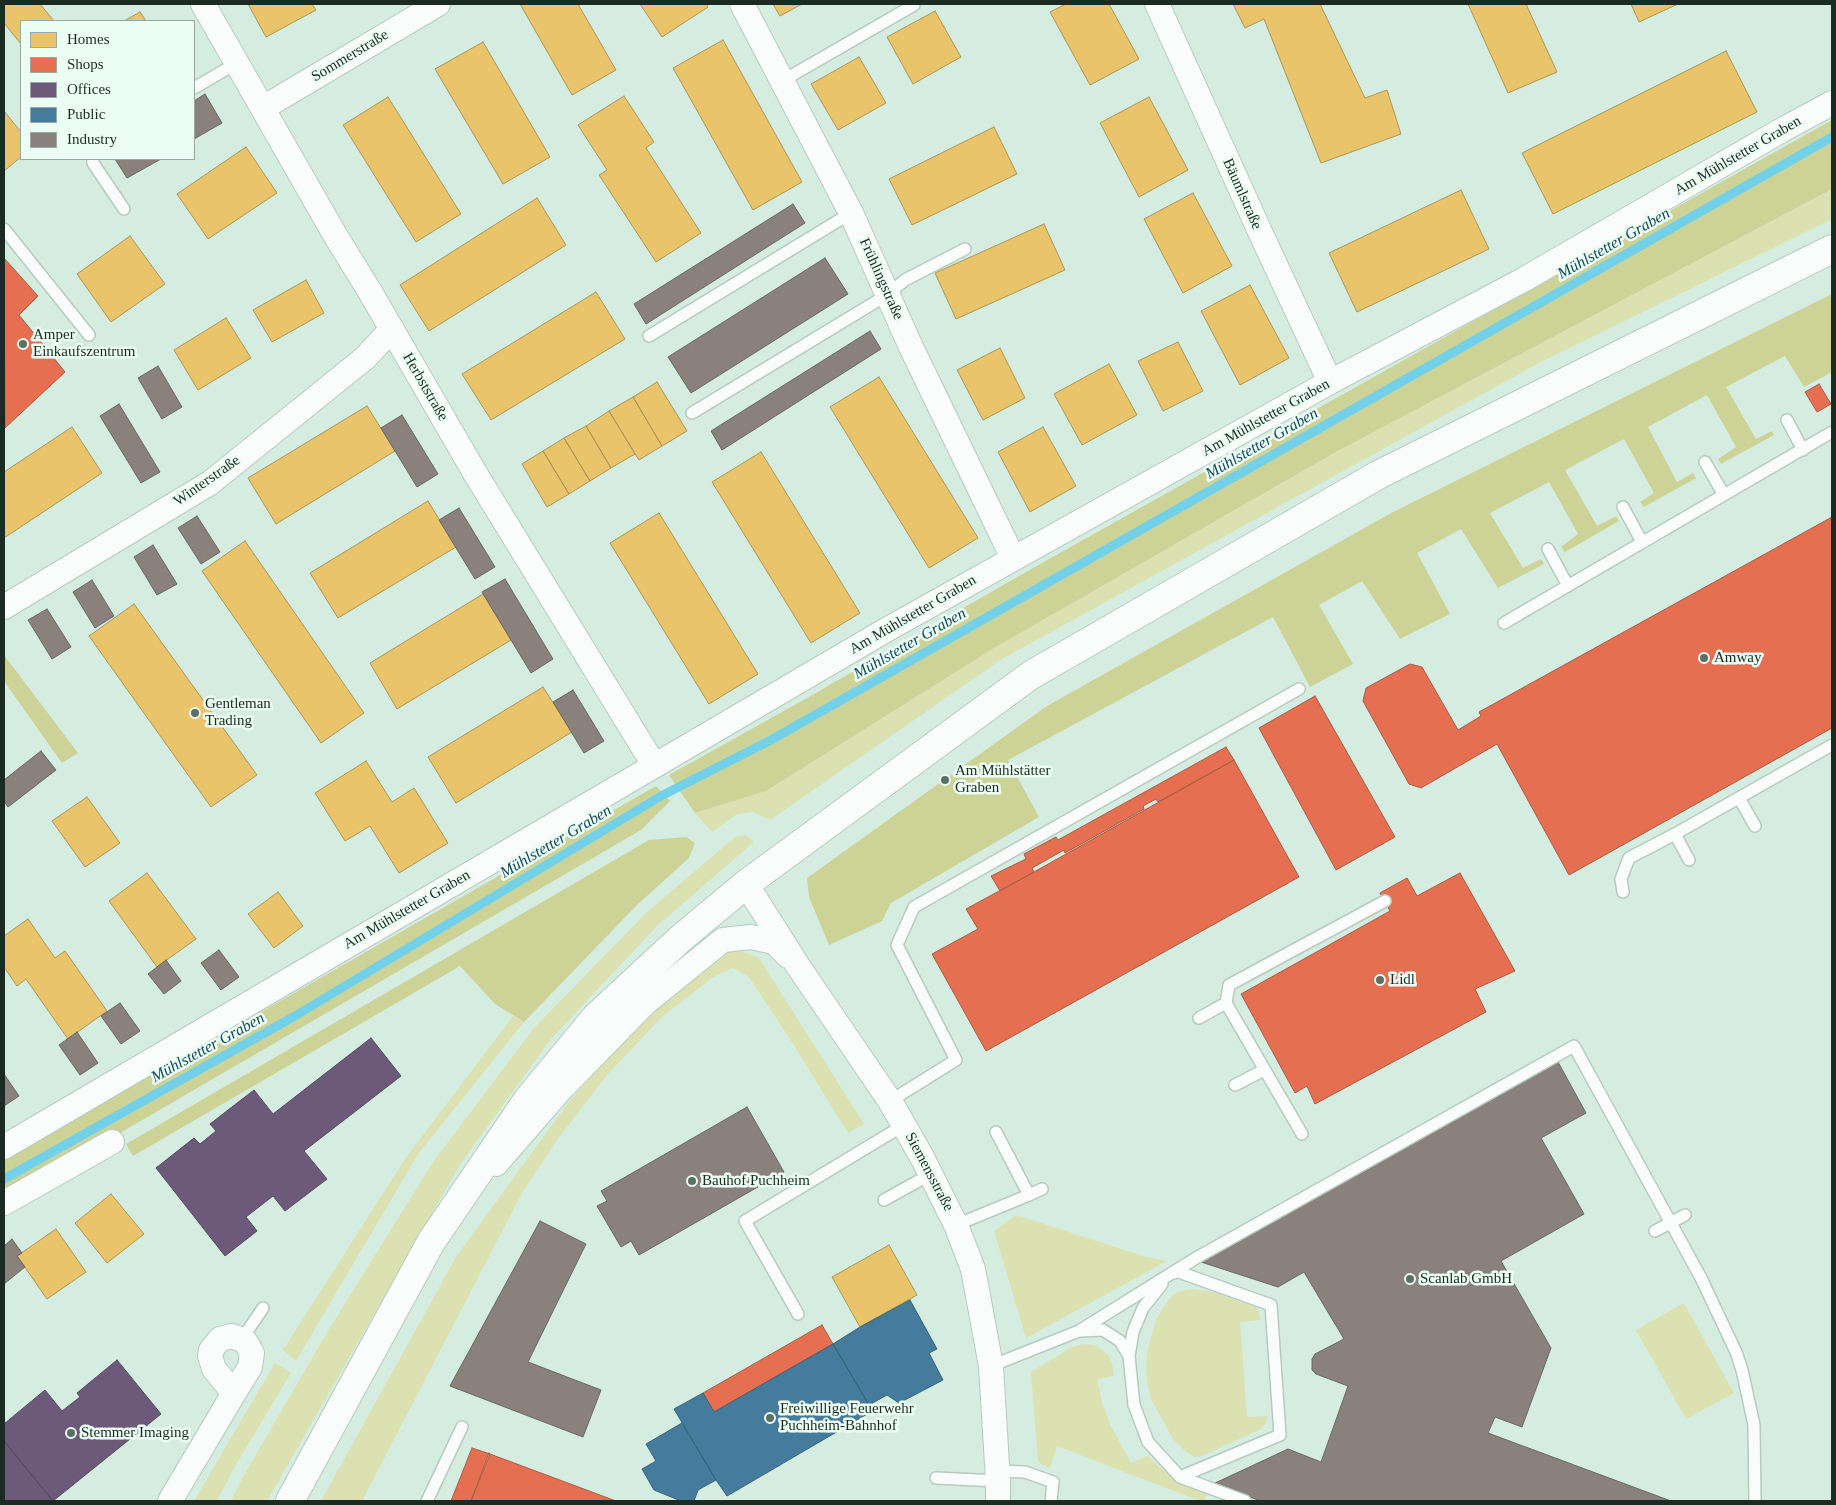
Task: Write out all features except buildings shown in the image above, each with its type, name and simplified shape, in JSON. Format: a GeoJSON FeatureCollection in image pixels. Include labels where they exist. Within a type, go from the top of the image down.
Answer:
{"type":"FeatureCollection","features":[{"type":"Feature","properties":{"kind":"street","name":"Herbststraße"},"geometry":{"type":"LineString","coordinates":[[203,4],[335,235],[524,554],[654,765]]}},
{"type":"Feature","properties":{"kind":"street","name":"Sommerstraße"},"geometry":{"type":"LineString","coordinates":[[263,108],[438,4]]}},
{"type":"Feature","properties":{"kind":"street","name":"Frühlingstraße"},"geometry":{"type":"LineString","coordinates":[[742,4],[851,213],[911,347],[1013,558]]}},
{"type":"Feature","properties":{"kind":"street","name":"Bäumlstraße"},"geometry":{"type":"LineString","coordinates":[[1157,4],[1330,382]]}},
{"type":"Feature","properties":{"kind":"street","name":"Am Mühlstetter Graben"},"geometry":{"type":"LineString","coordinates":[[4,1146],[886,630],[1330,382],[1524,280],[1782,130],[1832,103]]}},
{"type":"Feature","properties":{"kind":"street"},"geometry":{"type":"LineString","coordinates":[[290,1501],[431,1242],[529,1098],[596,1016],[680,939],[746,884],[1030,676],[1378,475],[1832,249]]}},
{"type":"Feature","properties":{"kind":"street","name":"Winterstraße"},"geometry":{"type":"LineString","coordinates":[[4,607],[210,483],[365,358],[392,330]]}},
{"type":"Feature","properties":{"kind":"street","name":"Siemensstraße"},"geometry":{"type":"LineString","coordinates":[[746,884],[798,966],[890,1101],[956,1225],[973,1269],[991,1366],[998,1484]]}},
{"type":"Feature","properties":{"kind":"street"},"geometry":{"type":"LineString","coordinates":[[431,1242],[523,1133],[576,1074],[644,1004],[723,940],[751,937],[774,942],[798,966]]}},
{"type":"Feature","properties":{"kind":"street"},"geometry":{"type":"LineString","coordinates":[[4,1203],[112,1142]]}},
{"type":"Feature","properties":{"kind":"street"},"geometry":{"type":"LineString","coordinates":[[170,1501],[250,1367],[252,1360],[250,1346],[242,1339],[232,1336],[220,1340],[211,1350],[210,1356],[214,1369],[234,1393]]}},
{"type":"Feature","properties":{"kind":"lane"},"geometry":{"type":"LineString","coordinates":[[782,81],[914,5]]}},
{"type":"Feature","properties":{"kind":"lane"},"geometry":{"type":"LineString","coordinates":[[195,87],[237,63]]}},
{"type":"Feature","properties":{"kind":"lane"},"geometry":{"type":"LineString","coordinates":[[93,160],[93,163],[124,210]]}},
{"type":"Feature","properties":{"kind":"lane"},"geometry":{"type":"LineString","coordinates":[[649,336],[851,213]]}},
{"type":"Feature","properties":{"kind":"lane"},"geometry":{"type":"LineString","coordinates":[[4,229],[89,335]]}},
{"type":"Feature","properties":{"kind":"lane"},"geometry":{"type":"LineString","coordinates":[[692,413],[887,294],[905,280],[965,249]]}},
{"type":"Feature","properties":{"kind":"lane"},"geometry":{"type":"LineString","coordinates":[[1787,420],[1803,450]]}},
{"type":"Feature","properties":{"kind":"lane"},"geometry":{"type":"LineString","coordinates":[[1504,623],[1832,432]]}},
{"type":"Feature","properties":{"kind":"lane"},"geometry":{"type":"LineString","coordinates":[[1705,462],[1724,495]]}},
{"type":"Feature","properties":{"kind":"lane"},"geometry":{"type":"LineString","coordinates":[[1623,507],[1642,542]]}},
{"type":"Feature","properties":{"kind":"lane"},"geometry":{"type":"LineString","coordinates":[[1548,549],[1568,586]]}},
{"type":"Feature","properties":{"kind":"lane"},"geometry":{"type":"LineString","coordinates":[[890,1101],[956,1060],[897,945],[914,907],[1299,689]]}},
{"type":"Feature","properties":{"kind":"lane"},"geometry":{"type":"LineString","coordinates":[[1623,892],[1621,879],[1629,858],[1832,745]]}},
{"type":"Feature","properties":{"kind":"lane"},"geometry":{"type":"LineString","coordinates":[[1739,798],[1755,826]]}},
{"type":"Feature","properties":{"kind":"lane"},"geometry":{"type":"LineString","coordinates":[[1675,834],[1689,860]]}},
{"type":"Feature","properties":{"kind":"lane"},"geometry":{"type":"LineString","coordinates":[[1302,1134],[1226,1004],[1229,985],[1385,901]]}},
{"type":"Feature","properties":{"kind":"lane"},"geometry":{"type":"LineString","coordinates":[[1199,1018],[1226,1004]]}},
{"type":"Feature","properties":{"kind":"lane"},"geometry":{"type":"LineString","coordinates":[[991,1366],[1079,1331],[1176,1271],[1574,1046],[1701,1278],[1736,1352],[1742,1370],[1754,1425],[1755,1501]]}},
{"type":"Feature","properties":{"kind":"lane"},"geometry":{"type":"LineString","coordinates":[[1236,1085],[1264,1070]]}},
{"type":"Feature","properties":{"kind":"lane"},"geometry":{"type":"LineString","coordinates":[[798,1314],[745,1220],[904,1126]]}},
{"type":"Feature","properties":{"kind":"lane"},"geometry":{"type":"LineString","coordinates":[[996,1132],[1029,1195]]}},
{"type":"Feature","properties":{"kind":"lane"},"geometry":{"type":"LineString","coordinates":[[884,1200],[930,1174]]}},
{"type":"Feature","properties":{"kind":"lane"},"geometry":{"type":"LineString","coordinates":[[956,1225],[1042,1189]]}},
{"type":"Feature","properties":{"kind":"lane"},"geometry":{"type":"LineString","coordinates":[[1655,1231],[1685,1215]]}},
{"type":"Feature","properties":{"kind":"lane"},"geometry":{"type":"LineString","coordinates":[[1176,1271],[1157,1289],[1143,1308],[1133,1332],[1129,1356],[1134,1405],[1148,1442],[1180,1477],[1245,1501]]}},
{"type":"Feature","properties":{"kind":"lane"},"geometry":{"type":"LineString","coordinates":[[1176,1271],[1271,1305],[1280,1434],[1180,1477]]}},
{"type":"Feature","properties":{"kind":"lane"},"geometry":{"type":"LineString","coordinates":[[242,1339],[263,1308]]}},
{"type":"Feature","properties":{"kind":"lane"},"geometry":{"type":"LineString","coordinates":[[1079,1331],[1103,1330],[1120,1341],[1129,1356]]}},
{"type":"Feature","properties":{"kind":"lane"},"geometry":{"type":"LineString","coordinates":[[427,1501],[462,1427]]}},
{"type":"Feature","properties":{"kind":"lane"},"geometry":{"type":"LineString","coordinates":[[936,1478],[998,1484],[1025,1472],[1053,1482],[1051,1501]]}},
{"type":"Feature","properties":{"kind":"green space"},"geometry":{"type":"Polygon","coordinates":[[[1832,120],[1832,189],[1334,453],[994,648],[766,791],[695,813],[669,775],[1026,572],[1832,120]]]}},
{"type":"Feature","properties":{"kind":"green space"},"geometry":{"type":"Polygon","coordinates":[[[1832,189],[1832,219],[1539,363],[1002,659],[770,820],[753,812],[737,814],[712,832],[695,813],[766,791],[994,648],[1334,453],[1832,189]]]}},
{"type":"Feature","properties":{"kind":"green space"},"geometry":{"type":"Polygon","coordinates":[[[1832,294],[1832,372],[1804,387],[1785,356],[1726,387],[1756,439],[1772,431],[1774,435],[1721,464],[1718,459],[1736,447],[1707,395],[1648,427],[1677,482],[1693,473],[1696,478],[1644,507],[1640,502],[1654,493],[1624,439],[1565,470],[1597,526],[1616,516],[1619,521],[1565,552],[1561,547],[1578,534],[1549,482],[1490,513],[1523,568],[1541,559],[1544,564],[1498,588],[1461,529],[1417,553],[1450,614],[1400,639],[1362,581],[1319,605],[1353,664],[1310,687],[1273,617],[1008,760],[1039,817],[891,903],[882,921],[829,945],[809,897],[807,878],[1047,706],[1393,512],[1832,294]]]}},
{"type":"Feature","properties":{"kind":"green space"},"geometry":{"type":"Polygon","coordinates":[[[4,655],[78,753],[62,763],[4,681],[4,655]]]}},
{"type":"Feature","properties":{"kind":"green space"},"geometry":{"type":"Polygon","coordinates":[[[656,786],[670,801],[641,830],[120,1133],[4,1197],[4,1159],[656,786]]]}},
{"type":"Feature","properties":{"kind":"green space"},"geometry":{"type":"Polygon","coordinates":[[[746,835],[754,842],[657,926],[551,1039],[461,1163],[267,1501],[231,1501],[328,1331],[433,1162],[534,1028],[647,912],[735,837],[746,835]]]}},
{"type":"Feature","properties":{"kind":"green space"},"geometry":{"type":"Polygon","coordinates":[[[686,837],[695,843],[689,858],[637,905],[524,1022],[495,1004],[460,966],[133,1156],[126,1144],[649,840],[686,837]]]}},
{"type":"Feature","properties":{"kind":"green space"},"geometry":{"type":"Polygon","coordinates":[[[738,950],[759,958],[864,1124],[848,1133],[749,977],[733,968],[713,977],[662,1017],[607,1075],[557,1140],[522,1193],[362,1501],[321,1501],[456,1257],[568,1103],[629,1033],[716,955],[738,950]]]}},
{"type":"Feature","properties":{"kind":"green space"},"geometry":{"type":"Polygon","coordinates":[[[513,1016],[524,1022],[418,1154],[296,1361],[283,1350],[405,1159],[513,1016]]]}},
{"type":"Feature","properties":{"kind":"green space"},"geometry":{"type":"Polygon","coordinates":[[[1016,1215],[1146,1257],[1167,1261],[1026,1338],[994,1231],[1016,1215]]]}},
{"type":"Feature","properties":{"kind":"green space"},"geometry":{"type":"Polygon","coordinates":[[[1193,1289],[1210,1291],[1255,1307],[1259,1311],[1260,1320],[1240,1322],[1247,1417],[1267,1416],[1266,1423],[1261,1429],[1202,1456],[1194,1457],[1173,1439],[1152,1401],[1147,1383],[1146,1362],[1157,1318],[1166,1303],[1173,1295],[1181,1291],[1193,1289]]]}},
{"type":"Feature","properties":{"kind":"green space"},"geometry":{"type":"Polygon","coordinates":[[[1684,1303],[1734,1393],[1686,1419],[1636,1330],[1684,1303]]]}},
{"type":"Feature","properties":{"kind":"green space"},"geometry":{"type":"Polygon","coordinates":[[[1083,1344],[1093,1345],[1101,1349],[1108,1355],[1112,1363],[1114,1376],[1097,1379],[1102,1402],[1110,1424],[1131,1463],[1148,1456],[1169,1476],[1207,1494],[1204,1501],[1057,1446],[1050,1468],[1042,1465],[1038,1460],[1031,1372],[1072,1347],[1083,1344]]]}},
{"type":"Feature","properties":{"kind":"green space"},"geometry":{"type":"Polygon","coordinates":[[[275,1363],[291,1373],[234,1468],[217,1501],[194,1501],[275,1363]]]}},
{"type":"Feature","properties":{"kind":"waterway","name":"Mühlstetter Graben"},"geometry":{"type":"LineString","coordinates":[[4,1179],[295,1016],[661,796],[771,740],[1832,137]]}},
{"type":"Feature","properties":{"kind":"place","name":"Amper Einkaufszentrum"},"geometry":{"type":"Point","coordinates":[23,344]}},
{"type":"Feature","properties":{"kind":"place","name":"Amway"},"geometry":{"type":"Point","coordinates":[1704,658]}},
{"type":"Feature","properties":{"kind":"place","name":"Gentleman Trading"},"geometry":{"type":"Point","coordinates":[195,713]}},
{"type":"Feature","properties":{"kind":"place","name":"Am Mühlstätter Graben"},"geometry":{"type":"Point","coordinates":[945,780]}},
{"type":"Feature","properties":{"kind":"place","name":"Lidl"},"geometry":{"type":"Point","coordinates":[1380,980]}},
{"type":"Feature","properties":{"kind":"place","name":"Bauhof Puchheim"},"geometry":{"type":"Point","coordinates":[692,1181]}},
{"type":"Feature","properties":{"kind":"place","name":"Scanlab GmbH"},"geometry":{"type":"Point","coordinates":[1410,1279]}},
{"type":"Feature","properties":{"kind":"place","name":"Freiwillige Feuerwehr Puchheim-Bahnhof"},"geometry":{"type":"Point","coordinates":[770,1418]}},
{"type":"Feature","properties":{"kind":"place","name":"Stemmer Imaging"},"geometry":{"type":"Point","coordinates":[71,1433]}}]}
